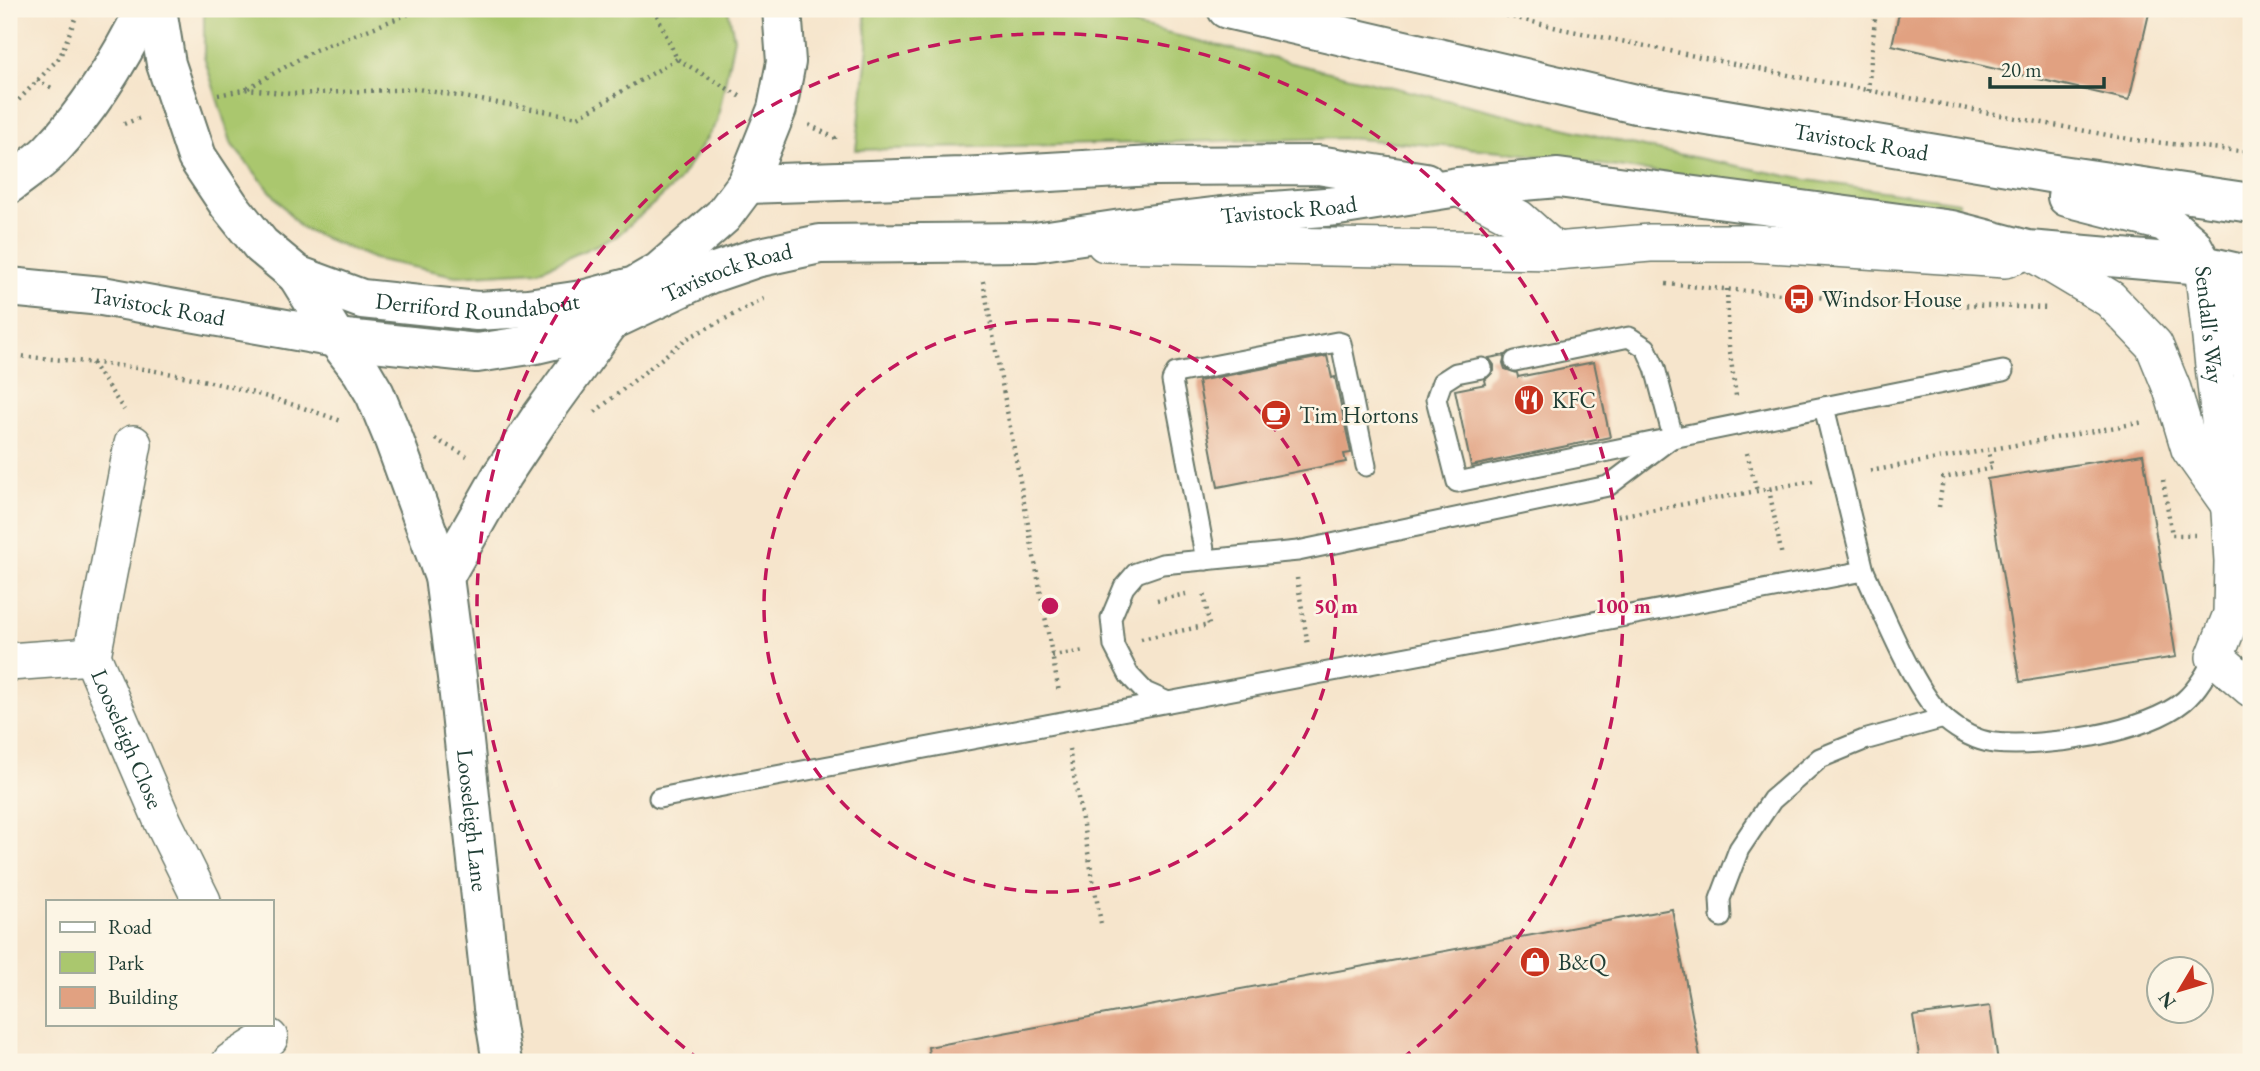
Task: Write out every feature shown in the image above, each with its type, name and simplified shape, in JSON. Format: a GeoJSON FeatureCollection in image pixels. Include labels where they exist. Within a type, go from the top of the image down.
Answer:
{"type":"FeatureCollection","features":[{"type":"Feature","properties":{"kind":"main road"},"geometry":{"type":"LineString","coordinates":[[9,184],[49,152],[87,108],[123,54],[145,9]]}},
{"type":"Feature","properties":{"kind":"main road","name":"Derriford Roundabout"},"geometry":{"type":"LineString","coordinates":[[157,9],[166,64],[197,157],[229,205],[261,245],[297,275],[362,299],[477,311],[528,308],[582,300],[635,286],[659,272],[723,216],[747,184],[778,109],[786,62],[782,9]]}},
{"type":"Feature","properties":{"kind":"main road","name":"Tavistock Road"},"geometry":{"type":"LineString","coordinates":[[1227,9],[1636,104],[2237,201]]}},
{"type":"Feature","properties":{"kind":"main road"},"geometry":{"type":"LineString","coordinates":[[1907,149],[1991,176],[2165,222],[2192,245],[2203,265]]}},
{"type":"Feature","properties":{"kind":"main road","name":"Tavistock Road"},"geometry":{"type":"LineString","coordinates":[[747,184],[1023,175],[1153,166],[1318,165],[1458,187]]}},
{"type":"Feature","properties":{"kind":"main road","name":"Tavistock Road"},"geometry":{"type":"LineString","coordinates":[[9,288],[102,296],[336,338],[477,353],[536,344],[587,332],[709,274],[755,258],[820,244],[1035,242],[1220,216],[1338,206],[1458,187],[1558,178],[1952,230],[2028,250],[2203,265],[2251,276]]}},
{"type":"Feature","properties":{"kind":"main road"},"geometry":{"type":"LineString","coordinates":[[2203,265],[2237,201]]}},
{"type":"Feature","properties":{"kind":"main road","name":"Looseleigh Lane"},"geometry":{"type":"LineString","coordinates":[[297,275],[375,394],[444,577],[493,1008],[502,1062]]}},
{"type":"Feature","properties":{"kind":"main road"},"geometry":{"type":"LineString","coordinates":[[444,577],[502,475],[635,286]]}},
{"type":"Feature","properties":{"kind":"street","name":"Tavistock Road"},"geometry":{"type":"LineString","coordinates":[[1458,187],[1520,219],[1555,251],[1650,243],[1753,243],[2005,259],[2028,250]]}},
{"type":"Feature","properties":{"kind":"street"},"geometry":{"type":"LineString","coordinates":[[1035,242],[1555,251]]}},
{"type":"Feature","properties":{"kind":"street","name":"Sendall's Way"},"geometry":{"type":"LineString","coordinates":[[2028,250],[2110,299],[2154,345],[2172,388],[2190,449],[2230,519]]}},
{"type":"Feature","properties":{"kind":"street","name":"Sendall's Way"},"geometry":{"type":"LineString","coordinates":[[2203,265],[2241,303],[2251,370]]}},
{"type":"Feature","properties":{"kind":"street","name":"Sendall's Way"},"geometry":{"type":"LineString","coordinates":[[2203,265],[2230,519],[2232,614],[2215,657]]}},
{"type":"Feature","properties":{"kind":"street","name":"Sendall's Way"},"geometry":{"type":"LineString","coordinates":[[2230,519],[2249,439],[2247,392],[2251,383]]}},
{"type":"Feature","properties":{"kind":"street","name":"Looseleigh Close"},"geometry":{"type":"LineString","coordinates":[[133,444],[92,656],[163,822],[202,900]]}},
{"type":"Feature","properties":{"kind":"street"},"geometry":{"type":"LineString","coordinates":[[9,662],[92,656]]}},
{"type":"Feature","properties":{"kind":"street"},"geometry":{"type":"LineString","coordinates":[[2215,657],[2251,688]]}},
{"type":"Feature","properties":{"kind":"street"},"geometry":{"type":"LineString","coordinates":[[231,1062],[271,1041]]}},
{"type":"Feature","properties":{"kind":"lane"},"geometry":{"type":"LineString","coordinates":[[1515,361],[1629,337],[1646,348],[1655,368],[1673,437]]}},
{"type":"Feature","properties":{"kind":"lane"},"geometry":{"type":"LineString","coordinates":[[1209,560],[1171,381],[1176,373],[1341,343],[1366,466]]}},
{"type":"Feature","properties":{"kind":"lane"},"geometry":{"type":"LineString","coordinates":[[1482,368],[1456,373],[1442,382],[1436,400],[1457,482],[2003,371]]}},
{"type":"Feature","properties":{"kind":"lane"},"geometry":{"type":"LineString","coordinates":[[1824,407],[1864,570],[1927,698],[1944,718],[1963,732],[1991,743],[2057,740],[2106,733],[2158,716],[2185,700],[2205,676],[2215,657]]}},
{"type":"Feature","properties":{"kind":"lane"},"geometry":{"type":"LineString","coordinates":[[1168,702],[1145,692],[1129,676],[1114,646],[1111,618],[1124,587],[1136,573],[1162,564],[1298,551],[1608,485],[1673,437]]}},
{"type":"Feature","properties":{"kind":"lane"},"geometry":{"type":"LineString","coordinates":[[659,798],[1864,570]]}},
{"type":"Feature","properties":{"kind":"lane"},"geometry":{"type":"LineString","coordinates":[[1721,917],[1720,899],[1739,849],[1772,800],[1820,758],[1864,740],[1944,718]]}},
{"type":"Feature","properties":{"kind":"path"},"geometry":{"type":"LineString","coordinates":[[9,110],[60,57],[79,9]]}},
{"type":"Feature","properties":{"kind":"path"},"geometry":{"type":"LineString","coordinates":[[422,9],[315,50],[248,89],[291,93],[418,89],[578,117],[677,59],[654,9]]}},
{"type":"Feature","properties":{"kind":"path"},"geometry":{"type":"LineString","coordinates":[[1479,9],[1562,29],[1868,91],[2134,140],[2251,152]]}},
{"type":"Feature","properties":{"kind":"path"},"geometry":{"type":"LineString","coordinates":[[1868,91],[1876,9]]}},
{"type":"Feature","properties":{"kind":"path"},"geometry":{"type":"LineString","coordinates":[[977,242],[1101,923]]}},
{"type":"Feature","properties":{"kind":"path"},"geometry":{"type":"LineString","coordinates":[[1665,284],[1873,302],[2050,308],[2061,313]]}},
{"type":"Feature","properties":{"kind":"path"},"geometry":{"type":"LineString","coordinates":[[1727,289],[1729,346],[1740,423],[1757,491]]}},
{"type":"Feature","properties":{"kind":"path"},"geometry":{"type":"LineString","coordinates":[[589,417],[686,339],[768,297]]}},
{"type":"Feature","properties":{"kind":"path"},"geometry":{"type":"LineString","coordinates":[[9,355],[122,366],[204,381],[280,401]]}},
{"type":"Feature","properties":{"kind":"path"},"geometry":{"type":"LineString","coordinates":[[92,363],[132,423],[133,444]]}},
{"type":"Feature","properties":{"kind":"path"},"geometry":{"type":"LineString","coordinates":[[1840,476],[2151,421]]}},
{"type":"Feature","properties":{"kind":"path"},"geometry":{"type":"LineString","coordinates":[[1939,507],[1943,478],[1992,468],[1988,450]]}},
{"type":"Feature","properties":{"kind":"path"},"geometry":{"type":"LineString","coordinates":[[2163,480],[2172,535],[2230,519]]}},
{"type":"Feature","properties":{"kind":"path"},"geometry":{"type":"LineString","coordinates":[[1769,489],[1777,532]]}},
{"type":"Feature","properties":{"kind":"path"},"geometry":{"type":"LineString","coordinates":[[1296,574],[1304,623]]}},
{"type":"Feature","properties":{"kind":"path"},"geometry":{"type":"LineString","coordinates":[[1138,640],[1209,625],[1205,591],[1147,601]]}},
{"type":"Feature","properties":{"kind":"green space"},"geometry":{"type":"Polygon","coordinates":[[[204,9],[728,9],[734,38],[717,122],[677,183],[617,236],[538,271],[456,276],[374,259],[301,228],[232,145],[204,57],[204,9]]]}},
{"type":"Feature","properties":{"kind":"green space"},"geometry":{"type":"Polygon","coordinates":[[[864,9],[1065,9],[1648,148],[1807,180],[1959,202],[1958,218],[1502,151],[1347,138],[856,150],[868,46],[864,9]]]}},
{"type":"Feature","properties":{"kind":"building"},"geometry":{"type":"Polygon","coordinates":[[[1900,9],[2150,9],[2129,100],[1892,45],[1900,9]]]}},
{"type":"Feature","properties":{"kind":"building","name":"KFC"},"geometry":{"type":"Polygon","coordinates":[[[1505,355],[1505,369],[1517,373],[1518,377],[1594,362],[1610,437],[1471,466],[1455,390],[1486,384],[1485,380],[1494,371],[1494,365],[1489,358],[1505,355]]]}},
{"type":"Feature","properties":{"kind":"building","name":"Tim Hortons"},"geometry":{"type":"Polygon","coordinates":[[[1327,356],[1332,378],[1335,377],[1351,453],[1344,454],[1346,462],[1218,487],[1198,381],[1327,356]]]}},
{"type":"Feature","properties":{"kind":"building"},"geometry":{"type":"Polygon","coordinates":[[[2143,454],[2176,657],[2020,682],[1987,479],[2143,454]]]}},
{"type":"Feature","properties":{"kind":"building","name":"B&Q"},"geometry":{"type":"Polygon","coordinates":[[[1672,909],[1701,1062],[930,1062],[928,1047],[1672,909]]]}},
{"type":"Feature","properties":{"kind":"building"},"geometry":{"type":"Polygon","coordinates":[[[1990,1006],[1998,1062],[1920,1062],[1913,1016],[1990,1006]]]}},
{"type":"Feature","properties":{"kind":"place","name":"Windsor House"},"geometry":{"type":"Point","coordinates":[1799,299]}},
{"type":"Feature","properties":{"kind":"place","name":"KFC"},"geometry":{"type":"Point","coordinates":[1529,400]}},
{"type":"Feature","properties":{"kind":"place","name":"Tim Hortons"},"geometry":{"type":"Point","coordinates":[1276,415]}},
{"type":"Feature","properties":{"kind":"place","name":"B&Q"},"geometry":{"type":"Point","coordinates":[1535,962]}}]}
